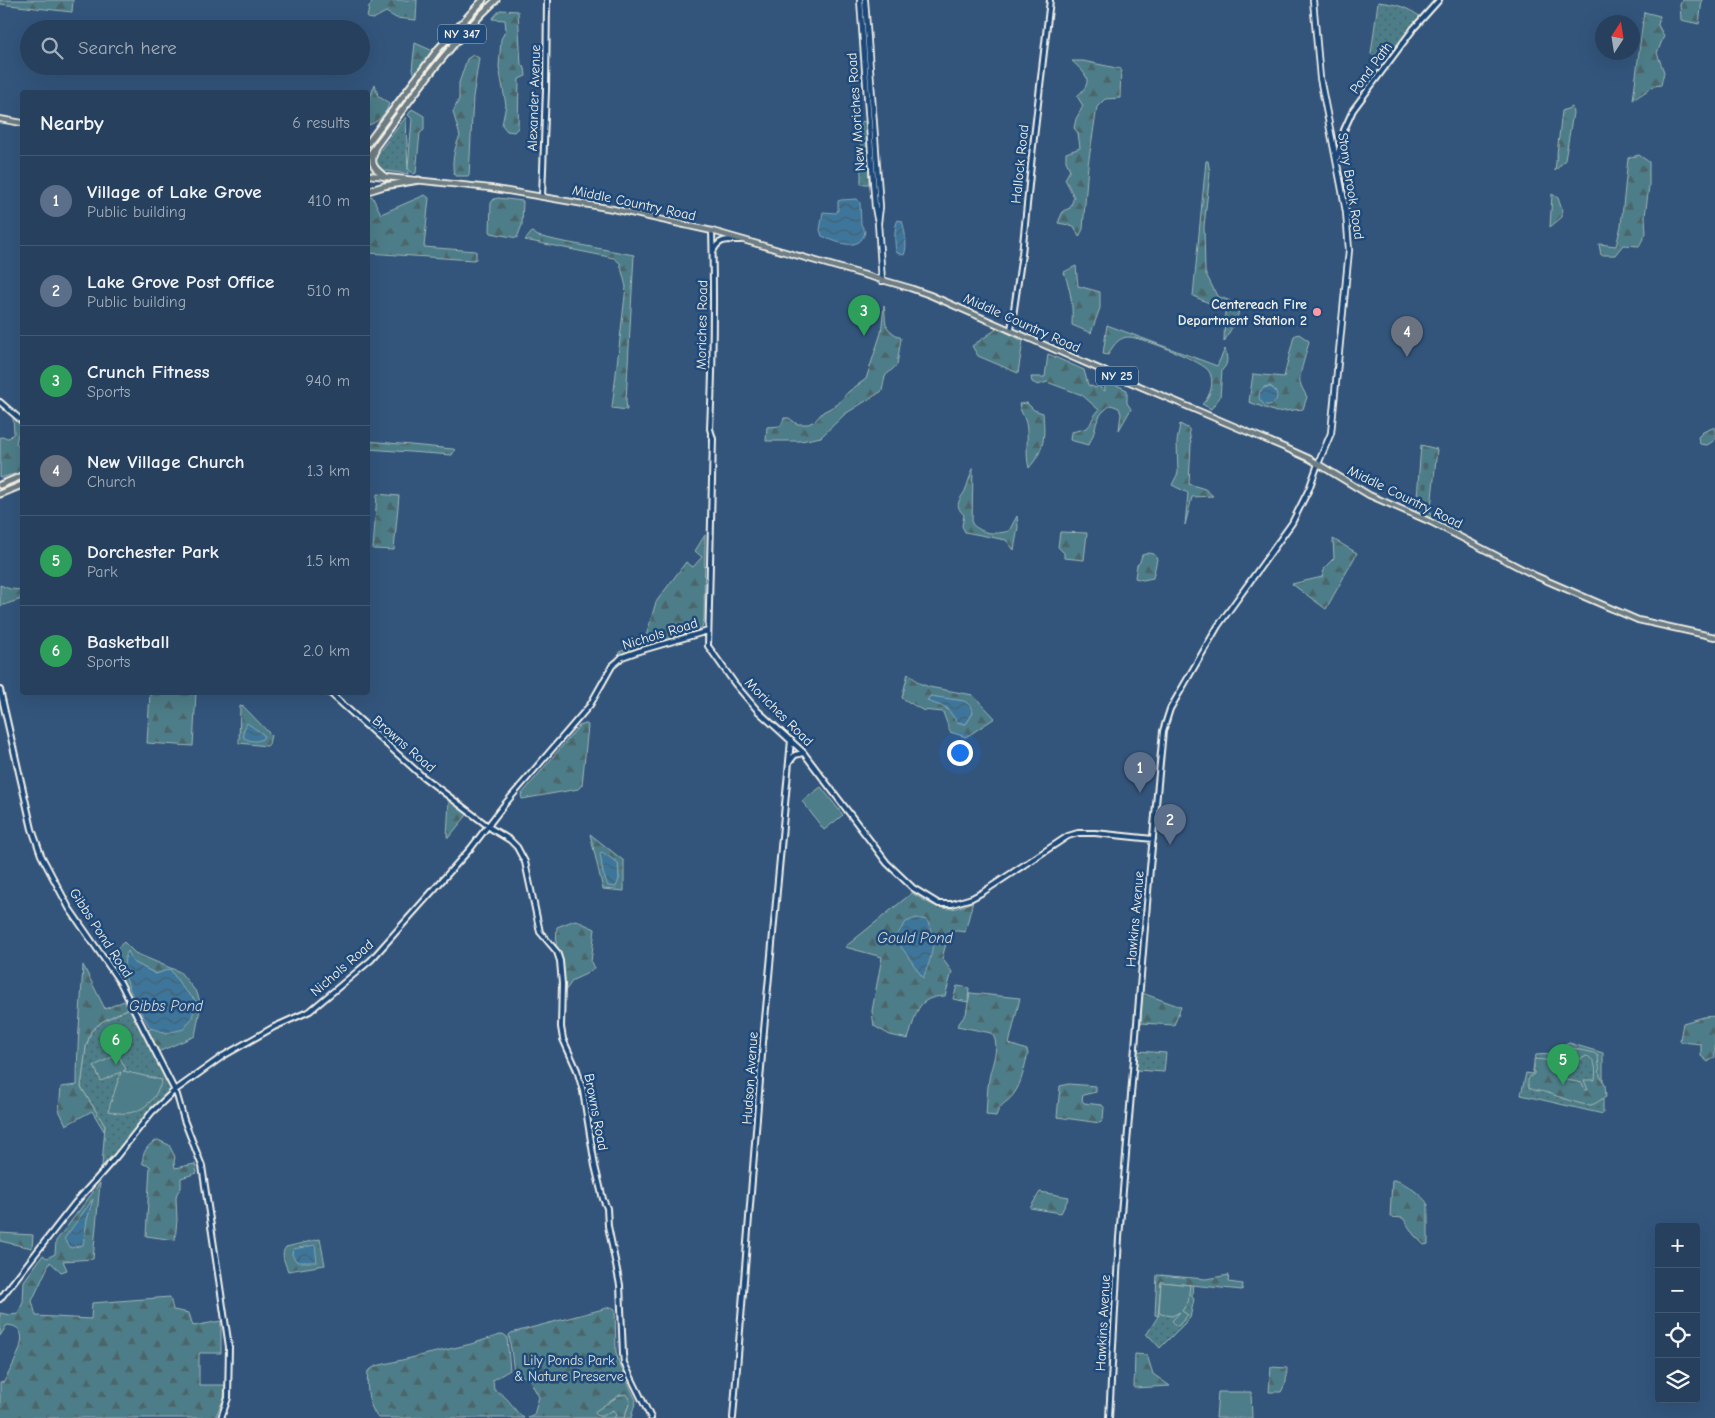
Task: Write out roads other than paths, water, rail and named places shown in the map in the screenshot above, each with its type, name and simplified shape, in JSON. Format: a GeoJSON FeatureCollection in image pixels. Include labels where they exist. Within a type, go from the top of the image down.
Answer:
{"type":"FeatureCollection","features":[{"type":"Feature","properties":{"kind":"highway","name":"NY 347"},"geometry":{"type":"LineString","coordinates":[[370,140],[439,48],[483,0]]}},
{"type":"Feature","properties":{"kind":"highway","name":"NY 347"},"geometry":{"type":"LineString","coordinates":[[370,154],[452,45],[496,0]]}},
{"type":"Feature","properties":{"kind":"highway"},"geometry":{"type":"LineString","coordinates":[[370,136],[385,120]]}},
{"type":"Feature","properties":{"kind":"highway"},"geometry":{"type":"LineString","coordinates":[[378,142],[372,156],[372,164],[385,177]]}},
{"type":"Feature","properties":{"kind":"highway"},"geometry":{"type":"LineString","coordinates":[[370,190],[419,180]]}},
{"type":"Feature","properties":{"kind":"highway"},"geometry":{"type":"LineString","coordinates":[[0,485],[20,477]]}},
{"type":"Feature","properties":{"kind":"highway"},"geometry":{"type":"LineString","coordinates":[[0,494],[20,486]]}},
{"type":"Feature","properties":{"kind":"main road","name":"New Moriches Road"},"geometry":{"type":"LineString","coordinates":[[860,0],[874,207],[878,223],[882,281]]}},
{"type":"Feature","properties":{"kind":"main road","name":"New Moriches Road"},"geometry":{"type":"LineString","coordinates":[[865,0],[880,207],[878,223]]}},
{"type":"Feature","properties":{"kind":"main road","name":"Stony Brook Road"},"geometry":{"type":"LineString","coordinates":[[1313,0],[1320,78],[1337,158],[1346,212],[1349,250],[1330,433],[1318,464]]}},
{"type":"Feature","properties":{"kind":"main road"},"geometry":{"type":"LineString","coordinates":[[0,119],[20,123]]}},
{"type":"Feature","properties":{"kind":"main road","name":"Middle Country Road"},"geometry":{"type":"LineString","coordinates":[[370,176],[462,184],[613,208],[712,231],[930,295],[1288,448],[1369,494],[1431,522],[1536,576],[1638,620],[1715,637]]}},
{"type":"Feature","properties":{"kind":"street","name":"Alexander Avenue"},"geometry":{"type":"LineString","coordinates":[[542,196],[547,0]]}},
{"type":"Feature","properties":{"kind":"street","name":"Hallock Road"},"geometry":{"type":"LineString","coordinates":[[1011,330],[1022,254],[1050,0]]}},
{"type":"Feature","properties":{"kind":"street","name":"Pond Path"},"geometry":{"type":"LineString","coordinates":[[1337,158],[1344,130],[1353,110],[1414,28],[1439,0]]}},
{"type":"Feature","properties":{"kind":"street","name":"Moriches Road"},"geometry":{"type":"LineString","coordinates":[[712,231],[713,357],[710,429],[713,439],[708,646],[735,684],[758,711],[804,753],[887,863],[913,888],[939,904],[952,904],[983,892],[1051,846],[1073,835],[1095,833],[1153,839]]}},
{"type":"Feature","properties":{"kind":"street"},"geometry":{"type":"LineString","coordinates":[[713,254],[714,248],[721,241],[742,241]]}},
{"type":"Feature","properties":{"kind":"street"},"geometry":{"type":"LineString","coordinates":[[0,402],[20,419]]}},
{"type":"Feature","properties":{"kind":"street","name":"Hawkins Avenue"},"geometry":{"type":"LineString","coordinates":[[1110,1418],[1119,1238],[1163,731],[1170,709],[1218,626],[1292,523],[1309,489],[1318,464]]}},
{"type":"Feature","properties":{"kind":"street","name":"Nichols Road"},"geometry":{"type":"LineString","coordinates":[[0,1299],[75,1203],[116,1157],[152,1112],[174,1090],[223,1056],[274,1027],[310,1011],[371,960],[471,848],[487,825],[590,705],[612,666],[622,657],[708,631]]}},
{"type":"Feature","properties":{"kind":"street","name":"Gibbs Pond Road"},"geometry":{"type":"LineString","coordinates":[[0,690],[32,829],[41,855],[69,908],[116,973],[177,1095],[184,1120],[202,1166],[229,1347],[228,1398],[221,1418]]}},
{"type":"Feature","properties":{"kind":"street","name":"Browns Road"},"geometry":{"type":"LineString","coordinates":[[332,695],[422,776],[510,840],[522,854],[540,932],[557,952],[560,961],[562,978],[560,1027],[583,1091],[595,1166],[607,1208],[608,1226],[620,1285],[623,1354],[629,1375],[644,1400],[651,1418]]}},
{"type":"Feature","properties":{"kind":"street","name":"Hudson Avenue"},"geometry":{"type":"LineString","coordinates":[[733,1418],[764,1030],[791,740]]}},
{"type":"Feature","properties":{"kind":"street"},"geometry":{"type":"LineString","coordinates":[[789,766],[792,757],[798,753],[804,753]]}},
{"type":"Feature","properties":{"kind":"water"},"geometry":{"type":"Polygon","coordinates":[[[857,199],[860,203],[861,224],[865,232],[862,238],[853,244],[847,244],[822,236],[820,230],[823,212],[836,213],[838,201],[857,199]]]}},
{"type":"Feature","properties":{"kind":"water"},"geometry":{"type":"Polygon","coordinates":[[[898,220],[902,221],[905,234],[906,248],[904,255],[897,253],[896,250],[895,231],[898,220]]]}},
{"type":"Feature","properties":{"kind":"water"},"geometry":{"type":"Polygon","coordinates":[[[1268,387],[1274,390],[1277,396],[1274,402],[1268,405],[1262,402],[1259,396],[1262,390],[1268,387]]]}},
{"type":"Feature","properties":{"kind":"water"},"geometry":{"type":"Polygon","coordinates":[[[930,696],[964,701],[970,705],[973,713],[966,724],[957,722],[947,708],[927,701],[930,696]]]}},
{"type":"Feature","properties":{"kind":"water"},"geometry":{"type":"Polygon","coordinates":[[[247,723],[264,735],[263,738],[259,741],[254,741],[244,738],[243,732],[247,723]]]}},
{"type":"Feature","properties":{"kind":"water"},"geometry":{"type":"Polygon","coordinates":[[[602,852],[618,863],[619,879],[616,887],[608,886],[603,873],[600,853],[602,852]]]}},
{"type":"Feature","properties":{"kind":"water","name":"Gould Pond"},"geometry":{"type":"Polygon","coordinates":[[[916,918],[927,920],[933,942],[931,956],[923,978],[895,938],[906,922],[916,918]]]}},
{"type":"Feature","properties":{"kind":"water","name":"Gibbs Pond"},"geometry":{"type":"Polygon","coordinates":[[[128,951],[133,962],[156,974],[170,969],[182,987],[196,1001],[192,1018],[184,1029],[167,1033],[150,1028],[126,979],[124,969],[128,951]]]}},
{"type":"Feature","properties":{"kind":"water"},"geometry":{"type":"Polygon","coordinates":[[[93,1199],[83,1245],[71,1248],[64,1239],[93,1199]]]}},
{"type":"Feature","properties":{"kind":"water"},"geometry":{"type":"Polygon","coordinates":[[[315,1245],[317,1262],[297,1262],[292,1255],[293,1249],[315,1245]]]}},
{"type":"Feature","properties":{"kind":"place","name":"Centereach Fire Department Station 2"},"geometry":{"type":"Point","coordinates":[1317,312]}},
{"type":"Feature","properties":{"kind":"place","name":"Crunch Fitness"},"geometry":{"type":"Point","coordinates":[864,336]}},
{"type":"Feature","properties":{"kind":"place","name":"New Village Church"},"geometry":{"type":"Point","coordinates":[1407,357]}},
{"type":"Feature","properties":{"kind":"place","name":"Village of Lake Grove"},"geometry":{"type":"Point","coordinates":[1140,793]}},
{"type":"Feature","properties":{"kind":"place","name":"Lake Grove Post Office"},"geometry":{"type":"Point","coordinates":[1170,845]}},
{"type":"Feature","properties":{"kind":"place","name":"Basketball"},"geometry":{"type":"Point","coordinates":[116,1065]}},
{"type":"Feature","properties":{"kind":"place","name":"Dorchester Park"},"geometry":{"type":"Point","coordinates":[1563,1085]}},
{"type":"Feature","properties":{"kind":"park label","name":"Lily Ponds Park & Nature Preserve"},"geometry":{"type":"Point","coordinates":[569,1368]}}]}
